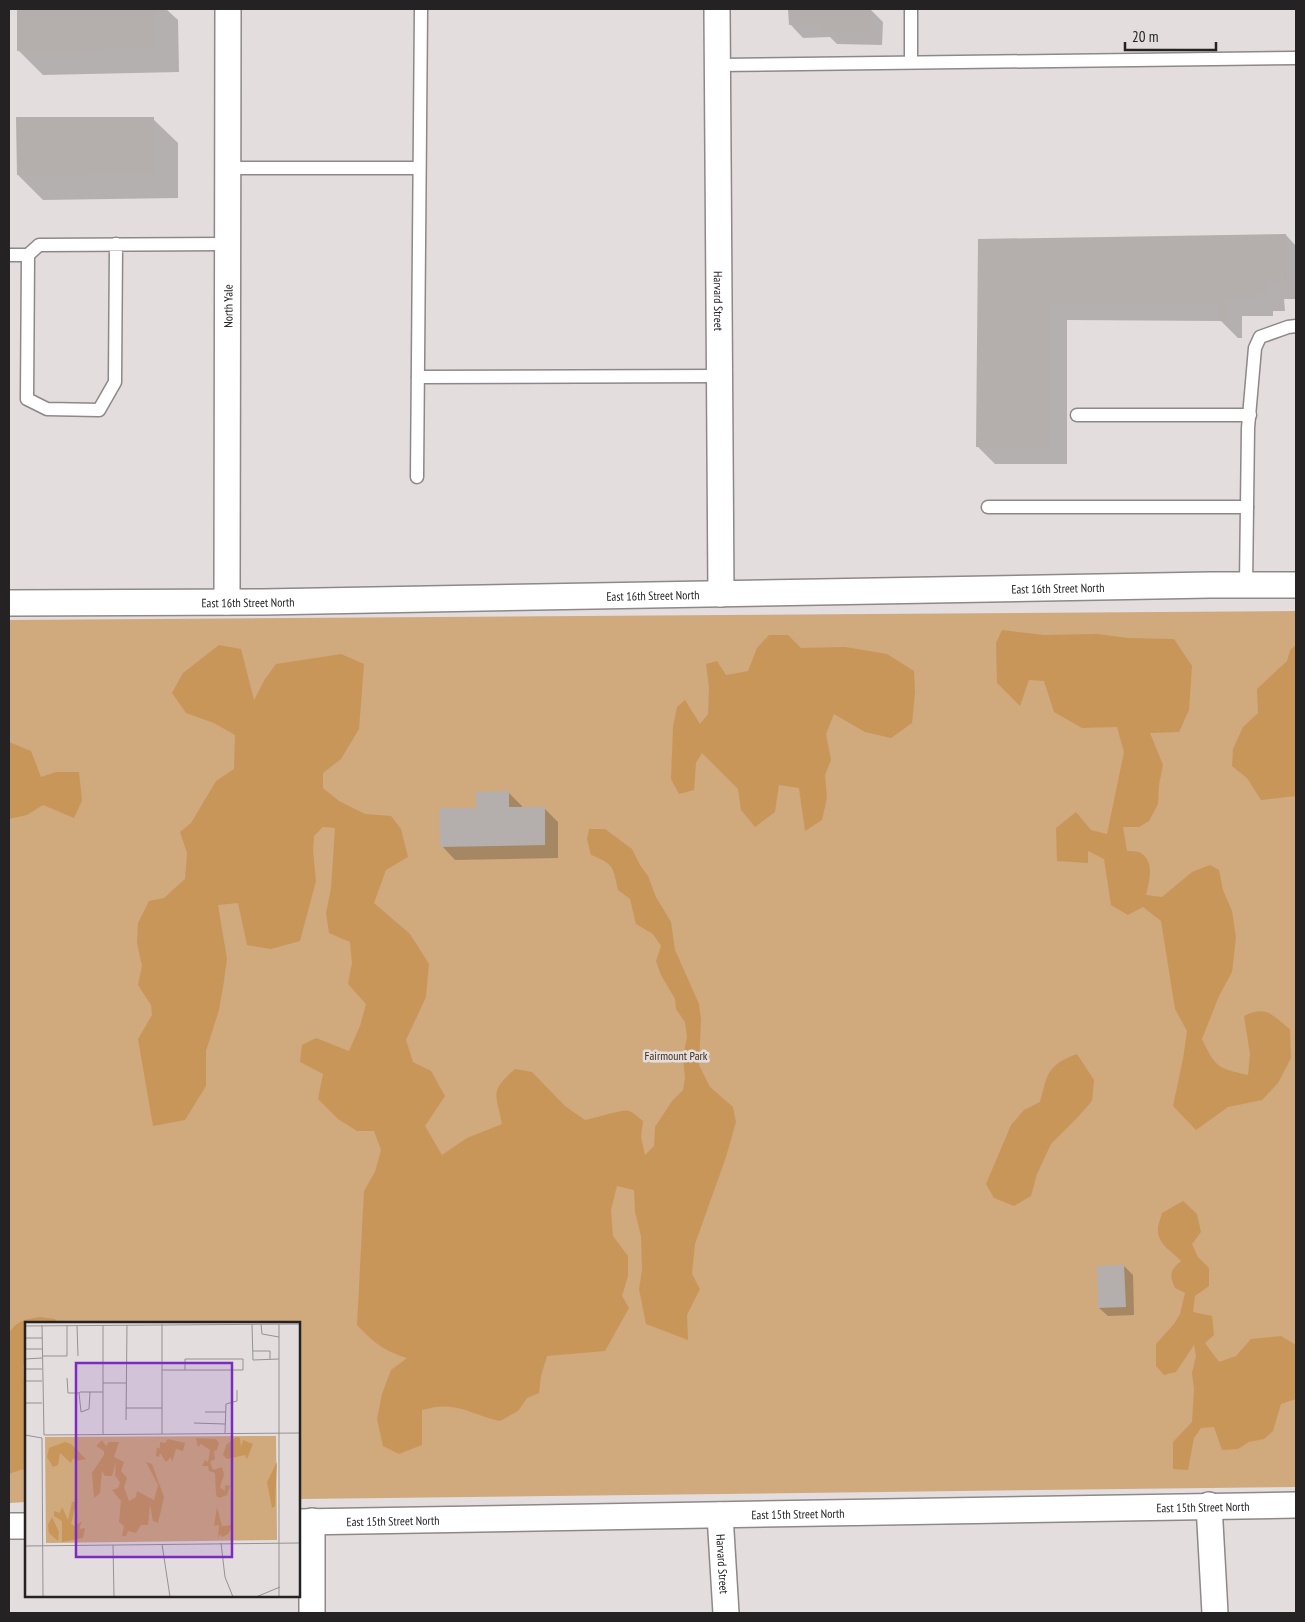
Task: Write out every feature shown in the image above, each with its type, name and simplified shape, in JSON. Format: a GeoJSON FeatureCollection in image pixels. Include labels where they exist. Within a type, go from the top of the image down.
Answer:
{"type":"FeatureCollection","features":[{"type":"Feature","properties":{"kind":"street","name":"North Yale"},"geometry":{"type":"LineString","coordinates":[[227,602],[228,9]]}},
{"type":"Feature","properties":{"kind":"street","name":"Harvard Street"},"geometry":{"type":"LineString","coordinates":[[717,9],[722,594]]}},
{"type":"Feature","properties":{"kind":"street","name":"East 16th Street North"},"geometry":{"type":"LineString","coordinates":[[9,603],[227,602],[1296,585]]}},
{"type":"Feature","properties":{"kind":"street"},"geometry":{"type":"LineString","coordinates":[[1209,1505],[1214,1613]]}},
{"type":"Feature","properties":{"kind":"street","name":"East 15th Street North"},"geometry":{"type":"LineString","coordinates":[[306,1522],[1296,1505]]}},
{"type":"Feature","properties":{"kind":"street","name":"Harvard Street"},"geometry":{"type":"LineString","coordinates":[[720,1515],[726,1613]]}},
{"type":"Feature","properties":{"kind":"street"},"geometry":{"type":"LineString","coordinates":[[306,1522],[312,1613]]}},
{"type":"Feature","properties":{"kind":"street"},"geometry":{"type":"LineString","coordinates":[[9,1526],[25,1526]]}},
{"type":"Feature","properties":{"kind":"lane"},"geometry":{"type":"LineString","coordinates":[[417,478],[421,9]]}},
{"type":"Feature","properties":{"kind":"lane"},"geometry":{"type":"LineString","coordinates":[[911,9],[911,62]]}},
{"type":"Feature","properties":{"kind":"lane"},"geometry":{"type":"LineString","coordinates":[[717,65],[1296,58]]}},
{"type":"Feature","properties":{"kind":"lane"},"geometry":{"type":"LineString","coordinates":[[228,168],[419,168]]}},
{"type":"Feature","properties":{"kind":"lane"},"geometry":{"type":"LineString","coordinates":[[28,255],[27,398],[48,409],[99,410],[115,382],[116,244]]}},
{"type":"Feature","properties":{"kind":"lane"},"geometry":{"type":"LineString","coordinates":[[9,255],[28,255],[39,245],[228,244]]}},
{"type":"Feature","properties":{"kind":"lane"},"geometry":{"type":"LineString","coordinates":[[1246,585],[1250,415],[1255,348],[1260,337],[1296,326]]}},
{"type":"Feature","properties":{"kind":"lane"},"geometry":{"type":"LineString","coordinates":[[418,377],[720,376]]}},
{"type":"Feature","properties":{"kind":"lane"},"geometry":{"type":"LineString","coordinates":[[1078,415],[1250,415]]}},
{"type":"Feature","properties":{"kind":"lane"},"geometry":{"type":"LineString","coordinates":[[988,507],[1247,508]]}},
{"type":"Feature","properties":{"kind":"green space","name":"Fairmount Park"},"geometry":{"type":"Polygon","coordinates":[[[1296,611],[1296,1487],[300,1499],[300,1322],[25,1322],[25,1502],[9,1503],[9,620],[1296,611]]]}},
{"type":"Feature","properties":{"kind":"shaded area"},"geometry":{"type":"Polygon","coordinates":[[[1002,630],[1044,635],[1097,634],[1128,638],[1174,639],[1192,666],[1189,710],[1179,732],[1150,733],[1163,765],[1158,804],[1149,821],[1139,827],[1123,827],[1127,851],[1139,852],[1148,861],[1150,872],[1146,895],[1162,897],[1192,872],[1210,865],[1219,870],[1223,890],[1232,911],[1236,937],[1232,972],[1219,996],[1202,1039],[1210,1055],[1218,1065],[1248,1075],[1250,1054],[1244,1016],[1259,1011],[1269,1013],[1290,1029],[1291,1058],[1278,1083],[1262,1100],[1228,1107],[1196,1130],[1173,1106],[1187,1031],[1175,1009],[1161,921],[1143,907],[1128,915],[1111,905],[1104,859],[1088,851],[1088,863],[1057,861],[1056,828],[1076,812],[1091,830],[1107,834],[1124,752],[1117,727],[1082,728],[1054,712],[1044,681],[1029,680],[1020,706],[997,683],[996,643],[1002,630]]]}},
{"type":"Feature","properties":{"kind":"shaded area"},"geometry":{"type":"Polygon","coordinates":[[[769,635],[788,635],[801,648],[845,647],[887,654],[914,671],[915,692],[912,723],[891,738],[865,732],[834,714],[826,734],[831,760],[825,775],[827,798],[822,820],[805,831],[799,788],[779,785],[775,812],[755,827],[741,810],[738,789],[702,753],[696,763],[694,790],[679,794],[671,779],[673,727],[677,707],[685,700],[700,724],[708,714],[709,687],[706,664],[717,661],[726,675],[748,671],[757,648],[769,635]]]}},
{"type":"Feature","properties":{"kind":"shaded area"},"geometry":{"type":"Polygon","coordinates":[[[219,645],[241,649],[254,700],[265,679],[276,664],[341,654],[364,664],[359,729],[341,759],[323,773],[323,788],[339,801],[365,814],[391,816],[401,829],[408,857],[386,870],[374,903],[410,934],[429,964],[426,997],[406,1040],[413,1062],[431,1071],[445,1096],[425,1126],[442,1155],[467,1138],[502,1124],[496,1094],[501,1083],[515,1069],[532,1072],[565,1106],[585,1120],[620,1111],[631,1112],[643,1121],[641,1137],[645,1155],[654,1146],[655,1127],[672,1101],[683,1090],[685,1078],[683,1057],[687,1037],[685,1022],[676,1009],[675,999],[661,975],[656,961],[661,946],[653,934],[636,924],[630,899],[618,890],[611,867],[604,861],[591,855],[587,839],[589,829],[605,829],[632,849],[671,922],[675,950],[699,1004],[701,1020],[699,1065],[710,1087],[733,1107],[736,1122],[726,1157],[695,1244],[692,1274],[700,1289],[687,1315],[688,1340],[646,1324],[639,1289],[642,1270],[641,1236],[635,1212],[634,1190],[617,1186],[611,1210],[613,1236],[628,1256],[628,1276],[622,1296],[629,1308],[605,1351],[547,1356],[541,1376],[539,1393],[527,1398],[518,1411],[500,1421],[454,1407],[434,1407],[422,1410],[422,1445],[399,1454],[383,1446],[377,1419],[382,1394],[391,1370],[407,1358],[379,1345],[357,1325],[364,1191],[375,1172],[381,1150],[374,1131],[357,1131],[338,1119],[318,1099],[323,1074],[300,1062],[302,1045],[316,1038],[349,1051],[360,1026],[366,1004],[348,984],[352,963],[350,942],[329,933],[326,913],[331,888],[335,828],[323,827],[314,836],[313,851],[316,881],[300,941],[271,949],[247,945],[238,903],[218,905],[227,959],[219,1010],[206,1051],[206,1086],[185,1120],[153,1126],[138,1039],[152,1015],[151,1005],[138,985],[142,966],[137,943],[138,923],[149,901],[164,898],[185,879],[187,853],[180,832],[191,823],[216,781],[234,769],[235,735],[214,723],[186,713],[172,693],[183,673],[219,645]]]}},
{"type":"Feature","properties":{"kind":"shaded area"},"geometry":{"type":"Polygon","coordinates":[[[1296,645],[1296,796],[1261,800],[1247,778],[1232,766],[1233,749],[1243,727],[1258,713],[1257,689],[1287,661],[1290,650],[1296,645]]]}},
{"type":"Feature","properties":{"kind":"shaded area"},"geometry":{"type":"Polygon","coordinates":[[[9,742],[31,751],[41,777],[56,772],[79,772],[82,801],[74,818],[43,805],[27,815],[9,819],[9,742]]]}},
{"type":"Feature","properties":{"kind":"shaded area"},"geometry":{"type":"Polygon","coordinates":[[[1077,1054],[1094,1080],[1092,1101],[1051,1144],[1037,1174],[1031,1196],[1014,1206],[994,1198],[986,1184],[1011,1125],[1024,1110],[1040,1102],[1047,1077],[1054,1066],[1077,1054]]]}},
{"type":"Feature","properties":{"kind":"shaded area"},"geometry":{"type":"Polygon","coordinates":[[[1183,1201],[1197,1214],[1201,1232],[1192,1244],[1198,1257],[1209,1268],[1209,1286],[1195,1296],[1193,1312],[1212,1316],[1214,1335],[1205,1343],[1219,1362],[1236,1356],[1251,1339],[1281,1336],[1296,1345],[1296,1399],[1281,1404],[1273,1431],[1264,1439],[1249,1442],[1238,1449],[1222,1450],[1214,1427],[1201,1428],[1194,1438],[1188,1470],[1173,1469],[1173,1442],[1192,1422],[1194,1389],[1192,1373],[1196,1356],[1194,1345],[1176,1372],[1164,1375],[1156,1366],[1156,1344],[1174,1324],[1180,1314],[1185,1293],[1175,1288],[1171,1276],[1175,1267],[1181,1261],[1162,1243],[1158,1234],[1158,1227],[1162,1213],[1183,1201]]]}},
{"type":"Feature","properties":{"kind":"shaded area"},"geometry":{"type":"Polygon","coordinates":[[[41,1317],[55,1319],[57,1322],[25,1322],[25,1364],[23,1365],[25,1387],[25,1469],[9,1474],[9,1334],[15,1326],[27,1320],[41,1317]]]}},
{"type":"Feature","properties":{"kind":"building"},"geometry":{"type":"Polygon","coordinates":[[[17,9],[154,9],[155,48],[17,51],[17,9]]]}},
{"type":"Feature","properties":{"kind":"building"},"geometry":{"type":"Polygon","coordinates":[[[788,9],[870,9],[870,32],[822,31],[819,24],[789,25],[788,9]]]}},
{"type":"Feature","properties":{"kind":"building"},"geometry":{"type":"Polygon","coordinates":[[[16,117],[154,117],[154,174],[17,175],[16,117]]]}},
{"type":"Feature","properties":{"kind":"building"},"geometry":{"type":"Polygon","coordinates":[[[1286,234],[1287,281],[1267,282],[1268,294],[1256,294],[1256,299],[1225,299],[1225,321],[1219,321],[1219,304],[1050,303],[1050,447],[976,447],[978,239],[1286,234]]]}},
{"type":"Feature","properties":{"kind":"building"},"geometry":{"type":"Polygon","coordinates":[[[509,791],[509,807],[545,807],[545,845],[440,847],[439,808],[476,808],[476,792],[509,791]]]}},
{"type":"Feature","properties":{"kind":"building"},"geometry":{"type":"Polygon","coordinates":[[[1124,1265],[1126,1307],[1098,1308],[1097,1266],[1124,1265]]]}}]}
